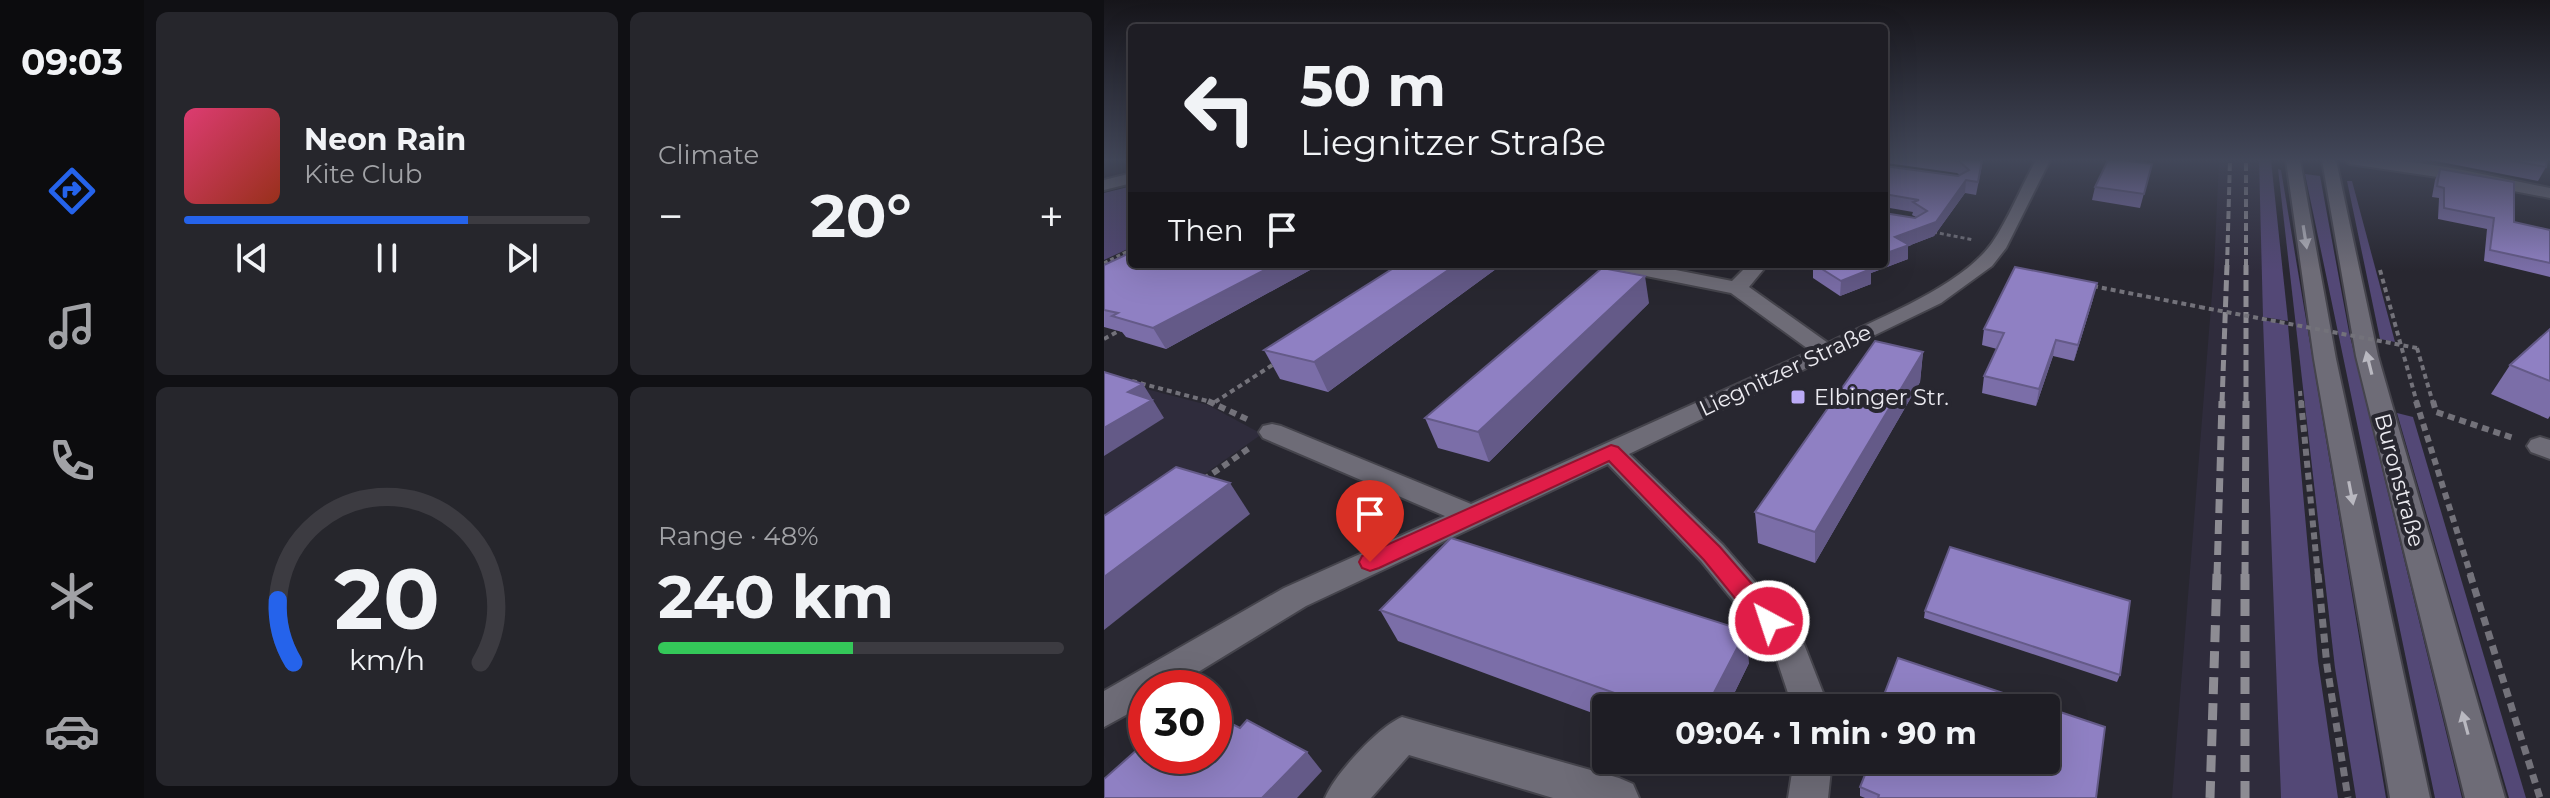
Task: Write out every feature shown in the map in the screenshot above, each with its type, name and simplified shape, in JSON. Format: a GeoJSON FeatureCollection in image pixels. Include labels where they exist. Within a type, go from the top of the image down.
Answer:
{"type":"FeatureCollection","features":[{"type":"Feature","properties":{"kind":"street","name":"Liegnitzer Straße"},"geometry":{"type":"LineString","coordinates":[[1104,710],[1295,597],[1827,352],[1934,299],[1985,262],[2000,244],[2024,197]]}},
{"type":"Feature","properties":{"kind":"street","name":"Buronstraße"},"geometry":{"type":"LineString","coordinates":[[2299,197],[2325,359],[2410,798]]}},
{"type":"Feature","properties":{"kind":"street","name":"Buronstraße"},"geometry":{"type":"LineString","coordinates":[[2336,197],[2367,356],[2485,798]]}},
{"type":"Feature","properties":{"kind":"street"},"geometry":{"type":"LineString","coordinates":[[1636,268],[1737,288],[1827,352]]}},
{"type":"Feature","properties":{"kind":"street"},"geometry":{"type":"LineString","coordinates":[[1737,288],[1755,268]]}},
{"type":"Feature","properties":{"kind":"street"},"geometry":{"type":"LineString","coordinates":[[1272,432],[1471,515]]}},
{"type":"Feature","properties":{"kind":"street"},"geometry":{"type":"LineString","coordinates":[[1611,451],[1712,553],[1788,644],[1806,694]]}},
{"type":"Feature","properties":{"kind":"street"},"geometry":{"type":"LineString","coordinates":[[1345,798],[1402,735],[1619,798]]}},
{"type":"Feature","properties":{"kind":"street"},"geometry":{"type":"LineString","coordinates":[[1808,798],[1811,774]]}},
{"type":"Feature","properties":{"kind":"path"},"geometry":{"type":"LineString","coordinates":[[1928,231],[1978,241],[1963,257],[1985,262]]}},
{"type":"Feature","properties":{"kind":"path"},"geometry":{"type":"LineString","coordinates":[[1104,263],[1128,251]]}},
{"type":"Feature","properties":{"kind":"path"},"geometry":{"type":"LineString","coordinates":[[2376,255],[2404,362],[2540,798]]}},
{"type":"Feature","properties":{"kind":"path"},"geometry":{"type":"LineString","coordinates":[[2093,286],[2417,348],[2436,412],[2545,448]]}},
{"type":"Feature","properties":{"kind":"path"},"geometry":{"type":"LineString","coordinates":[[2293,319],[2294,335]]}},
{"type":"Feature","properties":{"kind":"path"},"geometry":{"type":"LineString","coordinates":[[1104,339],[1130,325]]}},
{"type":"Feature","properties":{"kind":"path"},"geometry":{"type":"LineString","coordinates":[[1214,402],[1281,359]]}},
{"type":"Feature","properties":{"kind":"path"},"geometry":{"type":"LineString","coordinates":[[1118,377],[1214,402],[1272,432],[1194,486]]}},
{"type":"Feature","properties":{"kind":"path"},"geometry":{"type":"LineString","coordinates":[[2299,382],[2327,666],[2348,798]]}},
{"type":"Feature","properties":{"kind":"shaded area"},"geometry":{"type":"Polygon","coordinates":[[[1104,197],[1128,197],[1128,249],[1104,260],[1104,197]]]}},
{"type":"Feature","properties":{"kind":"shaded area"},"geometry":{"type":"Polygon","coordinates":[[[2217,197],[2260,197],[2281,798],[2172,798],[2217,197]]]}},
{"type":"Feature","properties":{"kind":"shaded area"},"geometry":{"type":"Polygon","coordinates":[[[2260,197],[2275,197],[2288,321],[2263,317],[2260,197]]]}},
{"type":"Feature","properties":{"kind":"shaded area"},"geometry":{"type":"Polygon","coordinates":[[[2281,197],[2286,197],[2386,798],[2356,798],[2335,668],[2281,197]]]}},
{"type":"Feature","properties":{"kind":"shaded area"},"geometry":{"type":"Polygon","coordinates":[[[2310,197],[2324,197],[2349,332],[2462,798],[2435,798],[2310,197]]]}},
{"type":"Feature","properties":{"kind":"shaded area"},"geometry":{"type":"Polygon","coordinates":[[[2350,197],[2356,197],[2395,342],[2380,339],[2350,197]]]}},
{"type":"Feature","properties":{"kind":"shaded area"},"geometry":{"type":"Polygon","coordinates":[[[2263,320],[2288,325],[2318,661],[2338,798],[2281,798],[2263,320]]]}},
{"type":"Feature","properties":{"kind":"shaded area"},"geometry":{"type":"Polygon","coordinates":[[[1104,378],[1208,405],[1262,434],[1104,544],[1104,378]]]}},
{"type":"Feature","properties":{"kind":"shaded area"},"geometry":{"type":"Polygon","coordinates":[[[2397,413],[2413,417],[2526,798],[2509,798],[2397,413]]]}},
{"type":"Feature","properties":{"kind":"building"},"geometry":{"type":"Polygon","coordinates":[[[1903,197],[1954,197],[1936,222],[1895,237],[1909,245],[1888,253],[1888,214],[1915,218],[1927,211],[1913,202],[1919,200],[1903,197]]]}},
{"type":"Feature","properties":{"kind":"building"},"geometry":{"type":"Polygon","coordinates":[[[2444,197],[2514,197],[2514,222],[2550,230],[2550,263],[2490,250],[2494,218],[2444,208],[2444,197]]]}},
{"type":"Feature","properties":{"kind":"building"},"geometry":{"type":"Polygon","coordinates":[[[1128,254],[1128,268],[1268,268],[1153,328],[1112,316],[1118,313],[1104,310],[1104,265],[1128,254]]]}},
{"type":"Feature","properties":{"kind":"building"},"geometry":{"type":"Polygon","coordinates":[[[2015,267],[2097,283],[2078,345],[2056,340],[2039,389],[1984,376],[2004,333],[1984,329],[2015,267]]]}},
{"type":"Feature","properties":{"kind":"building"},"geometry":{"type":"Polygon","coordinates":[[[1394,268],[1451,268],[1314,362],[1264,350],[1394,268]]]}},
{"type":"Feature","properties":{"kind":"building"},"geometry":{"type":"Polygon","coordinates":[[[1602,268],[1645,276],[1478,432],[1425,418],[1602,268]]]}},
{"type":"Feature","properties":{"kind":"building"},"geometry":{"type":"Polygon","coordinates":[[[1820,268],[1871,269],[1841,281],[1820,268]]]}},
{"type":"Feature","properties":{"kind":"building"},"geometry":{"type":"Polygon","coordinates":[[[2550,329],[2550,381],[2510,365],[2550,329]]]}},
{"type":"Feature","properties":{"kind":"building"},"geometry":{"type":"Polygon","coordinates":[[[1875,341],[1923,352],[1815,532],[1755,512],[1875,341]]]}},
{"type":"Feature","properties":{"kind":"building"},"geometry":{"type":"Polygon","coordinates":[[[1104,372],[1143,384],[1128,392],[1152,400],[1104,428],[1104,372]]]}},
{"type":"Feature","properties":{"kind":"building"},"geometry":{"type":"Polygon","coordinates":[[[1176,467],[1230,483],[1104,577],[1104,516],[1176,467]]]}},
{"type":"Feature","properties":{"kind":"building"},"geometry":{"type":"Polygon","coordinates":[[[1451,538],[1746,631],[1713,694],[1617,694],[1380,610],[1451,538]]]}},
{"type":"Feature","properties":{"kind":"building"},"geometry":{"type":"Polygon","coordinates":[[[1950,547],[2130,601],[2120,675],[1925,611],[1950,547]]]}},
{"type":"Feature","properties":{"kind":"building"},"geometry":{"type":"Polygon","coordinates":[[[1898,658],[2006,694],[1884,694],[1898,658]]]}},
{"type":"Feature","properties":{"kind":"building"},"geometry":{"type":"Polygon","coordinates":[[[2060,712],[2105,727],[2096,798],[1878,798],[1879,795],[1860,787],[1865,774],[2060,774],[2060,712]]]}},
{"type":"Feature","properties":{"kind":"building"},"geometry":{"type":"Polygon","coordinates":[[[1247,720],[1307,752],[1262,798],[1104,798],[1104,779],[1128,758],[1128,774],[1232,774],[1232,724],[1240,728],[1247,720]]]}},
{"type":"Feature","properties":{"kind":"railway"},"geometry":{"type":"LineString","coordinates":[[2227,267],[2229,197]]}},
{"type":"Feature","properties":{"kind":"railway"},"geometry":{"type":"LineString","coordinates":[[2246,197],[2246,401]]}},
{"type":"Feature","properties":{"kind":"railway"},"geometry":{"type":"LineString","coordinates":[[2222,403],[2227,265]]}},
{"type":"Feature","properties":{"kind":"railway"},"geometry":{"type":"LineString","coordinates":[[2217,576],[2222,401]]}},
{"type":"Feature","properties":{"kind":"railway"},"geometry":{"type":"LineString","coordinates":[[2245,576],[2246,401]]}},
{"type":"Feature","properties":{"kind":"railway"},"geometry":{"type":"LineString","coordinates":[[2210,798],[2217,574]]}},
{"type":"Feature","properties":{"kind":"railway"},"geometry":{"type":"LineString","coordinates":[[2245,576],[2245,798]]}},
{"type":"Feature","properties":{"kind":"place","name":"Elbinger Str."},"geometry":{"type":"Point","coordinates":[1798,397]}},
{"type":"Feature","properties":{"kind":"route"},"geometry":{"type":"LineString","coordinates":[[1370,562],[1611,451],[1712,553],[1769,621]]}}]}
